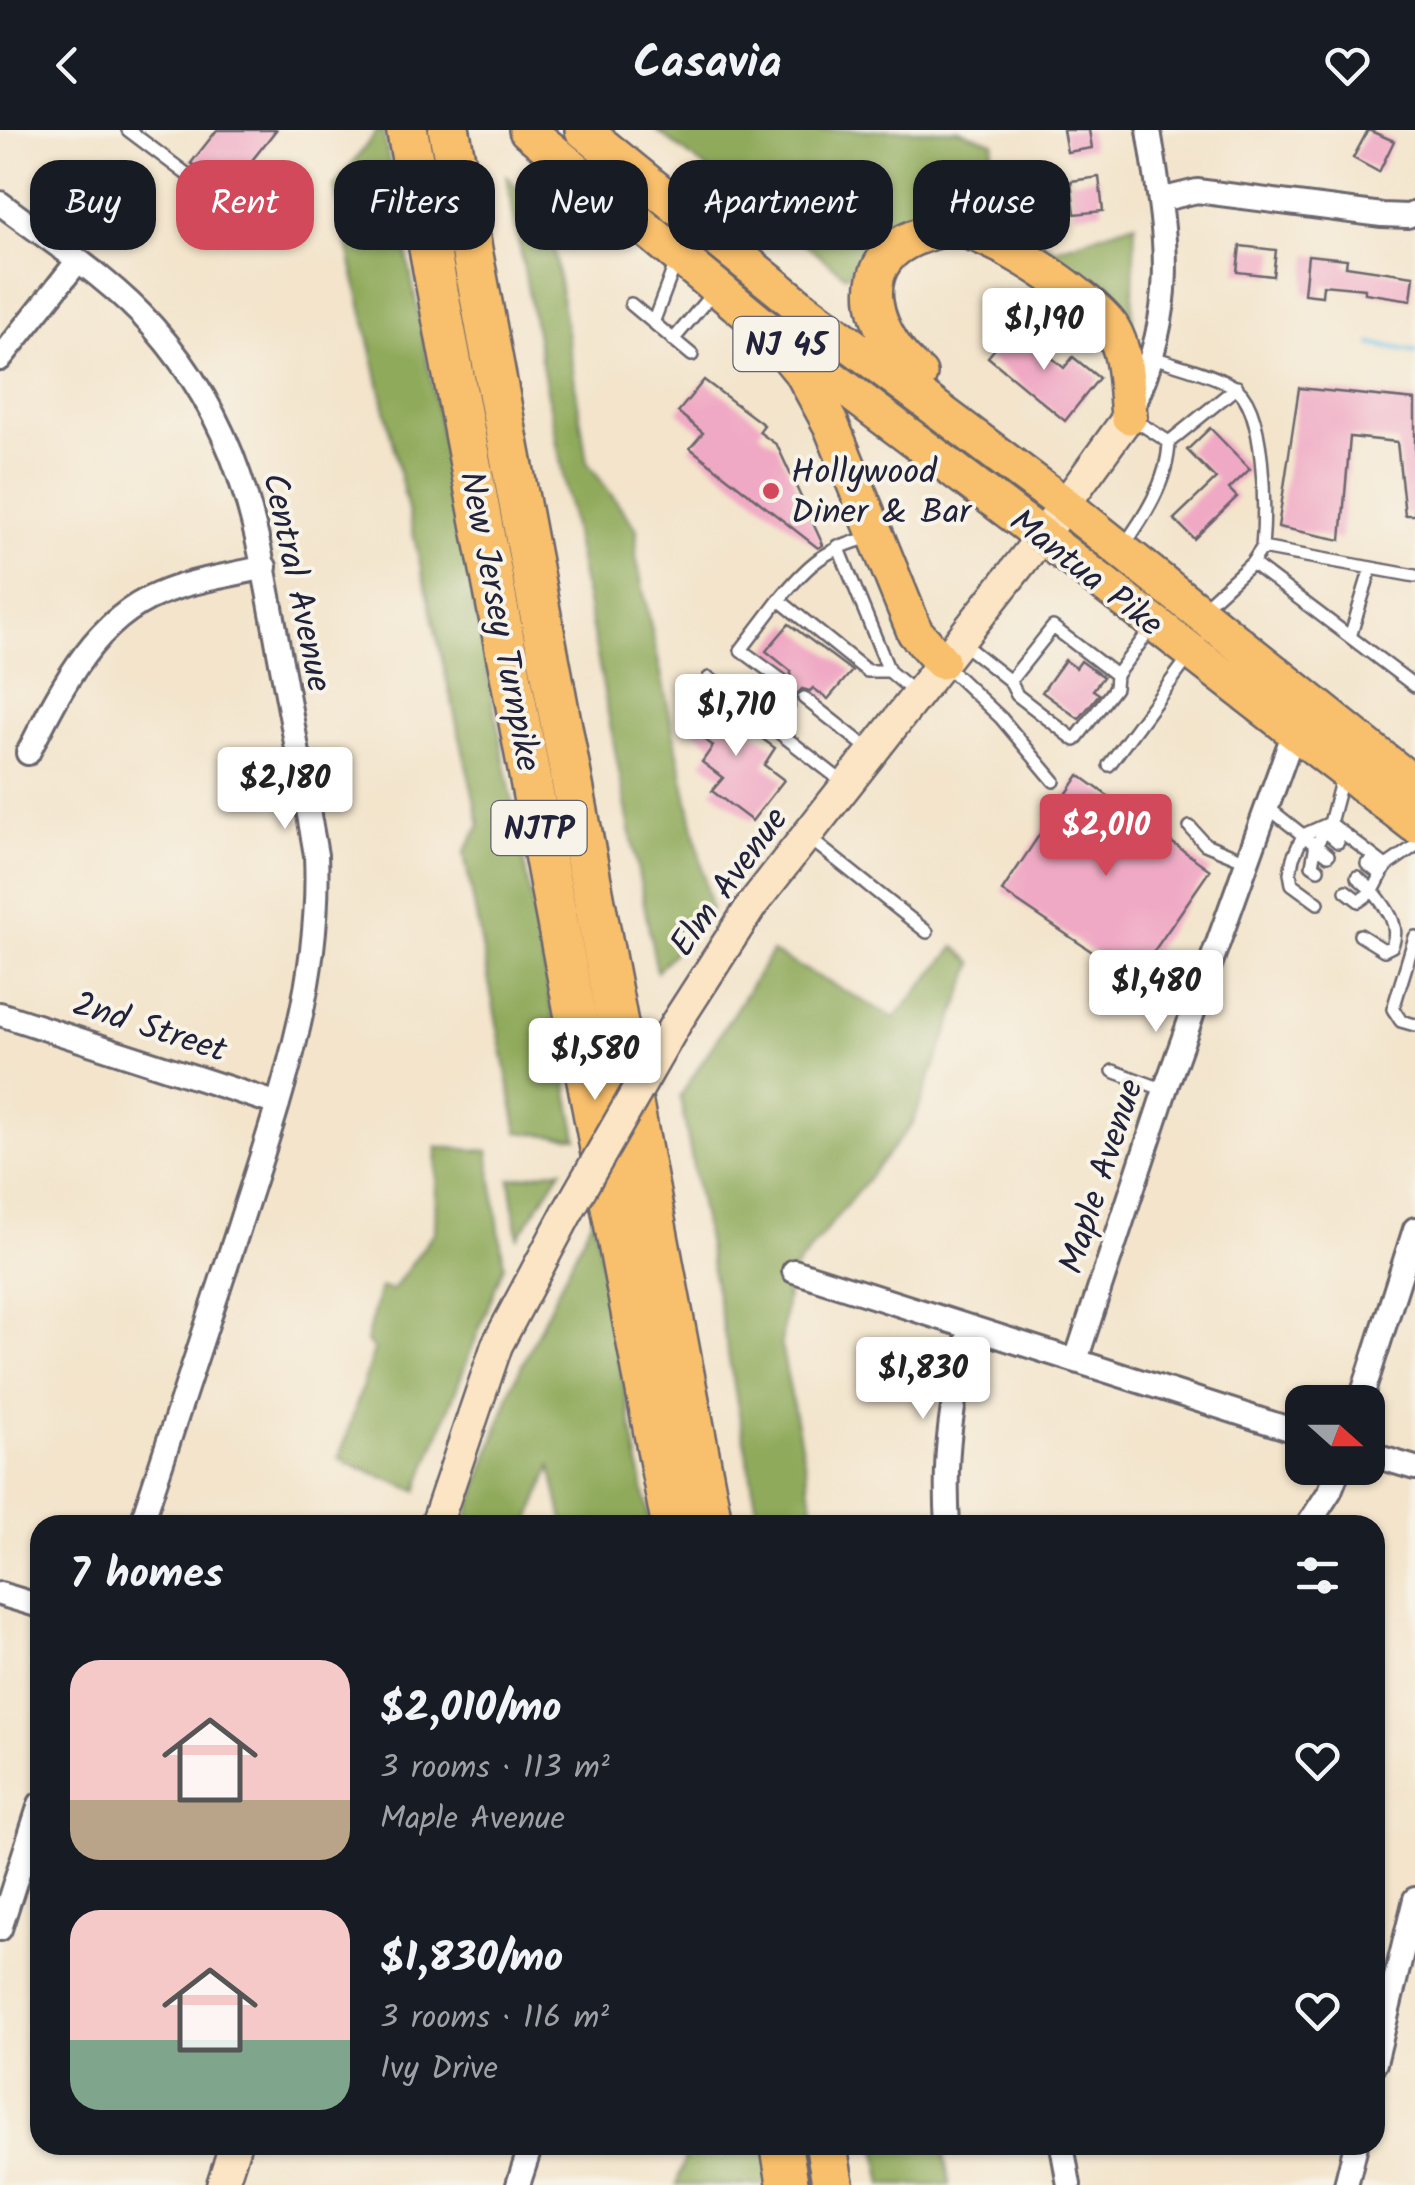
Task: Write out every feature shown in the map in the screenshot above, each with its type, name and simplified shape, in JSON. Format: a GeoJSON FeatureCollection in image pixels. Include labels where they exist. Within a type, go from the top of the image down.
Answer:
{"type":"FeatureCollection","features":[{"type":"Feature","properties":{"kind":"highway","name":"New Jersey Turnpike"},"geometry":{"type":"LineString","coordinates":[[407,130],[670,1515]]}},
{"type":"Feature","properties":{"kind":"highway","name":"New Jersey Turnpike"},"geometry":{"type":"LineString","coordinates":[[449,130],[710,1515]]}},
{"type":"Feature","properties":{"kind":"highway"},"geometry":{"type":"LineString","coordinates":[[783,2155],[788,2185]]}},
{"type":"Feature","properties":{"kind":"highway"},"geometry":{"type":"LineString","coordinates":[[828,2155],[834,2185]]}},
{"type":"Feature","properties":{"kind":"main road","name":"Mantua Pike"},"geometry":{"type":"LineString","coordinates":[[583,130],[802,308],[1054,497],[1415,785]]}},
{"type":"Feature","properties":{"kind":"main road","name":"Mantua Pike"},"geometry":{"type":"LineString","coordinates":[[533,135],[769,331],[1415,825]]}},
{"type":"Feature","properties":{"kind":"main road"},"geometry":{"type":"LineString","coordinates":[[1054,497],[1024,455],[907,365],[889,344],[874,305],[876,280],[900,244],[948,228],[975,232],[1060,283],[1110,327],[1120,349],[1129,416]]}},
{"type":"Feature","properties":{"kind":"main road"},"geometry":{"type":"LineString","coordinates":[[769,331],[804,374],[831,425],[915,632],[950,651]]}},
{"type":"Feature","properties":{"kind":"main road","name":"Elm Avenue"},"geometry":{"type":"LineString","coordinates":[[439,1515],[498,1346],[567,1213],[676,1022],[742,919],[1042,536],[1054,497],[1129,416]]}},
{"type":"Feature","properties":{"kind":"main road"},"geometry":{"type":"LineString","coordinates":[[222,2185],[232,2155]]}},
{"type":"Feature","properties":{"kind":"street"},"geometry":{"type":"LineString","coordinates":[[1129,416],[1154,357],[1167,277],[1149,130]]}},
{"type":"Feature","properties":{"kind":"street"},"geometry":{"type":"LineString","coordinates":[[1160,200],[1197,190],[1382,215],[1415,213]]}},
{"type":"Feature","properties":{"kind":"street","name":"Central Avenue"},"geometry":{"type":"LineString","coordinates":[[0,202],[150,323],[204,394],[235,456],[265,567],[316,855],[318,900],[307,993],[278,1104],[145,1515]]}},
{"type":"Feature","properties":{"kind":"street"},"geometry":{"type":"LineString","coordinates":[[0,359],[77,262]]}},
{"type":"Feature","properties":{"kind":"street"},"geometry":{"type":"LineString","coordinates":[[28,753],[62,688],[94,643],[130,608],[161,592],[265,567]]}},
{"type":"Feature","properties":{"kind":"street","name":"Maple Avenue"},"geometry":{"type":"LineString","coordinates":[[1076,1360],[1165,1090],[1294,732]]}},
{"type":"Feature","properties":{"kind":"street","name":"2nd Street"},"geometry":{"type":"LineString","coordinates":[[0,1014],[278,1104]]}},
{"type":"Feature","properties":{"kind":"street"},"geometry":{"type":"LineString","coordinates":[[1365,1385],[1415,1229]]}},
{"type":"Feature","properties":{"kind":"street"},"geometry":{"type":"LineString","coordinates":[[794,1271],[1285,1428]]}},
{"type":"Feature","properties":{"kind":"street"},"geometry":{"type":"LineString","coordinates":[[948,1515],[946,1442],[971,1327]]}},
{"type":"Feature","properties":{"kind":"street"},"geometry":{"type":"LineString","coordinates":[[1385,1459],[1415,1468]]}},
{"type":"Feature","properties":{"kind":"street"},"geometry":{"type":"LineString","coordinates":[[1314,1515],[1332,1485]]}},
{"type":"Feature","properties":{"kind":"street"},"geometry":{"type":"LineString","coordinates":[[0,1594],[30,1603]]}},
{"type":"Feature","properties":{"kind":"street"},"geometry":{"type":"LineString","coordinates":[[0,1928],[30,1835]]}},
{"type":"Feature","properties":{"kind":"street"},"geometry":{"type":"LineString","coordinates":[[1385,1990],[1415,1899]]}},
{"type":"Feature","properties":{"kind":"street"},"geometry":{"type":"LineString","coordinates":[[518,2185],[528,2155]]}},
{"type":"Feature","properties":{"kind":"street"},"geometry":{"type":"LineString","coordinates":[[1064,2155],[1069,2185]]}},
{"type":"Feature","properties":{"kind":"street"},"geometry":{"type":"LineString","coordinates":[[1346,2185],[1354,2155]]}},
{"type":"Feature","properties":{"kind":"lane"},"geometry":{"type":"LineString","coordinates":[[128,130],[176,166]]}},
{"type":"Feature","properties":{"kind":"lane"},"geometry":{"type":"LineString","coordinates":[[653,322],[678,255]]}},
{"type":"Feature","properties":{"kind":"lane"},"geometry":{"type":"LineString","coordinates":[[674,340],[717,288]]}},
{"type":"Feature","properties":{"kind":"lane"},"geometry":{"type":"LineString","coordinates":[[630,304],[692,355]]}},
{"type":"Feature","properties":{"kind":"lane"},"geometry":{"type":"LineString","coordinates":[[1154,357],[1237,387],[1254,414],[1266,507],[1262,548],[1252,563],[1198,613]]}},
{"type":"Feature","properties":{"kind":"lane"},"geometry":{"type":"LineString","coordinates":[[1169,442],[1237,387]]}},
{"type":"Feature","properties":{"kind":"lane"},"geometry":{"type":"LineString","coordinates":[[1129,416],[1169,442]]}},
{"type":"Feature","properties":{"kind":"lane"},"geometry":{"type":"LineString","coordinates":[[1120,550],[1145,518],[1169,458],[1169,442]]}},
{"type":"Feature","properties":{"kind":"lane"},"geometry":{"type":"LineString","coordinates":[[783,681],[741,650],[807,566],[838,546],[876,535]]}},
{"type":"Feature","properties":{"kind":"lane"},"geometry":{"type":"LineString","coordinates":[[838,546],[888,671],[916,694]]}},
{"type":"Feature","properties":{"kind":"lane"},"geometry":{"type":"LineString","coordinates":[[1262,548],[1415,576]]}},
{"type":"Feature","properties":{"kind":"lane"},"geometry":{"type":"LineString","coordinates":[[1252,563],[1415,686]]}},
{"type":"Feature","properties":{"kind":"lane"},"geometry":{"type":"LineString","coordinates":[[1350,637],[1371,568]]}},
{"type":"Feature","properties":{"kind":"lane"},"geometry":{"type":"LineString","coordinates":[[779,600],[866,671],[888,671]]}},
{"type":"Feature","properties":{"kind":"lane"},"geometry":{"type":"LineString","coordinates":[[950,651],[1010,681],[1017,695],[1076,740],[1115,688],[1116,675],[1155,624]]}},
{"type":"Feature","properties":{"kind":"lane"},"geometry":{"type":"LineString","coordinates":[[1010,681],[1053,627],[1116,675]]}},
{"type":"Feature","properties":{"kind":"lane"},"geometry":{"type":"LineString","coordinates":[[950,651],[1054,781]]}},
{"type":"Feature","properties":{"kind":"lane"},"geometry":{"type":"LineString","coordinates":[[1108,765],[1192,654]]}},
{"type":"Feature","properties":{"kind":"lane"},"geometry":{"type":"LineString","coordinates":[[709,678],[846,784]]}},
{"type":"Feature","properties":{"kind":"lane"},"geometry":{"type":"LineString","coordinates":[[804,698],[872,751]]}},
{"type":"Feature","properties":{"kind":"lane"},"geometry":{"type":"LineString","coordinates":[[1318,870],[1312,866],[1316,845],[1328,827],[1344,770]]}},
{"type":"Feature","properties":{"kind":"lane"},"geometry":{"type":"LineString","coordinates":[[1266,806],[1328,855]]}},
{"type":"Feature","properties":{"kind":"lane"},"geometry":{"type":"LineString","coordinates":[[1318,904],[1292,884],[1290,873],[1303,835],[1328,827]]}},
{"type":"Feature","properties":{"kind":"lane"},"geometry":{"type":"LineString","coordinates":[[1328,827],[1338,842]]}},
{"type":"Feature","properties":{"kind":"lane"},"geometry":{"type":"LineString","coordinates":[[1328,827],[1384,871]]}},
{"type":"Feature","properties":{"kind":"lane"},"geometry":{"type":"LineString","coordinates":[[1190,828],[1204,844],[1246,862]]}},
{"type":"Feature","properties":{"kind":"lane"},"geometry":{"type":"LineString","coordinates":[[806,836],[927,932]]}},
{"type":"Feature","properties":{"kind":"lane"},"geometry":{"type":"LineString","coordinates":[[1346,891],[1359,901],[1374,891],[1384,871],[1415,846]]}},
{"type":"Feature","properties":{"kind":"lane"},"geometry":{"type":"LineString","coordinates":[[1367,864],[1384,871]]}},
{"type":"Feature","properties":{"kind":"lane"},"geometry":{"type":"LineString","coordinates":[[1357,878],[1374,891],[1397,935],[1392,946],[1384,950],[1360,935]]}},
{"type":"Feature","properties":{"kind":"lane"},"geometry":{"type":"LineString","coordinates":[[1415,936],[1393,1009],[1401,1021],[1415,1025]]}},
{"type":"Feature","properties":{"kind":"lane"},"geometry":{"type":"LineString","coordinates":[[1113,1071],[1165,1090]]}},
{"type":"Feature","properties":{"kind":"green space"},"geometry":{"type":"Polygon","coordinates":[[[378,130],[383,130],[389,160],[355,160],[378,130]]]}},
{"type":"Feature","properties":{"kind":"green space"},"geometry":{"type":"Polygon","coordinates":[[[656,130],[958,130],[994,142],[990,160],[913,160],[913,214],[893,226],[893,160],[695,160],[656,130]]]}},
{"type":"Feature","properties":{"kind":"green space"},"geometry":{"type":"Polygon","coordinates":[[[506,174],[515,186],[515,222],[506,174]]]}},
{"type":"Feature","properties":{"kind":"green space"},"geometry":{"type":"Polygon","coordinates":[[[1135,223],[1132,326],[1100,292],[1036,250],[1070,250],[1070,244],[1135,223]]]}},
{"type":"Feature","properties":{"kind":"green space"},"geometry":{"type":"Polygon","coordinates":[[[348,250],[406,250],[577,1138],[518,1132],[464,853],[480,825],[348,250]]]}},
{"type":"Feature","properties":{"kind":"green space"},"geometry":{"type":"Polygon","coordinates":[[[520,250],[554,250],[587,462],[637,529],[636,556],[711,909],[657,972],[520,250]]]}},
{"type":"Feature","properties":{"kind":"green space"},"geometry":{"type":"Polygon","coordinates":[[[812,250],[867,250],[846,276],[812,250]]]}},
{"type":"Feature","properties":{"kind":"green space"},"geometry":{"type":"Polygon","coordinates":[[[955,947],[974,963],[913,1123],[789,1276],[781,1345],[815,1515],[758,1515],[680,1097],[772,952],[895,1018],[955,947]]]}},
{"type":"Feature","properties":{"kind":"green space"},"geometry":{"type":"Polygon","coordinates":[[[437,1147],[488,1151],[504,1265],[417,1491],[339,1459],[374,1350],[366,1341],[380,1287],[392,1291],[435,1231],[437,1147]]]}},
{"type":"Feature","properties":{"kind":"green space"},"geometry":{"type":"Polygon","coordinates":[[[562,1169],[518,1237],[510,1179],[562,1169]]]}},
{"type":"Feature","properties":{"kind":"green space"},"geometry":{"type":"Polygon","coordinates":[[[593,1216],[648,1515],[562,1515],[551,1466],[532,1515],[467,1515],[513,1384],[593,1216]]]}},
{"type":"Feature","properties":{"kind":"green space"},"geometry":{"type":"Polygon","coordinates":[[[686,2155],[768,2155],[773,2185],[676,2185],[686,2155]]]}},
{"type":"Feature","properties":{"kind":"green space"},"geometry":{"type":"Polygon","coordinates":[[[878,2155],[944,2155],[950,2185],[883,2185],[878,2155]]]}},
{"type":"Feature","properties":{"kind":"building"},"geometry":{"type":"Polygon","coordinates":[[[217,130],[276,130],[252,160],[193,160],[217,130]]]}},
{"type":"Feature","properties":{"kind":"building"},"geometry":{"type":"Polygon","coordinates":[[[1063,130],[1089,130],[1092,148],[1067,152],[1063,130]]]}},
{"type":"Feature","properties":{"kind":"building"},"geometry":{"type":"Polygon","coordinates":[[[1368,130],[1394,141],[1379,172],[1353,158],[1368,130]]]}},
{"type":"Feature","properties":{"kind":"building"},"geometry":{"type":"Polygon","coordinates":[[[1099,177],[1103,211],[1075,214],[1071,181],[1099,177]]]}},
{"type":"Feature","properties":{"kind":"building"},"geometry":{"type":"Polygon","coordinates":[[[1240,246],[1276,250],[1273,276],[1237,272],[1240,246]]]}},
{"type":"Feature","properties":{"kind":"building"},"geometry":{"type":"Polygon","coordinates":[[[1308,255],[1347,259],[1346,266],[1414,276],[1411,300],[1365,293],[1365,289],[1323,285],[1322,296],[1304,294],[1308,255]]]}},
{"type":"Feature","properties":{"kind":"building"},"geometry":{"type":"Polygon","coordinates":[[[1014,326],[1064,368],[1073,357],[1099,378],[1065,421],[988,357],[1014,326]]]}},
{"type":"Feature","properties":{"kind":"building","name":"Hollywood Diner & Bar"},"geometry":{"type":"Polygon","coordinates":[[[704,380],[764,425],[759,432],[777,445],[823,545],[818,548],[690,448],[703,433],[678,412],[704,380]]]}},
{"type":"Feature","properties":{"kind":"building"},"geometry":{"type":"Polygon","coordinates":[[[1299,388],[1415,400],[1415,515],[1405,515],[1397,442],[1350,437],[1341,540],[1278,527],[1299,388]]]}},
{"type":"Feature","properties":{"kind":"building"},"geometry":{"type":"Polygon","coordinates":[[[1210,428],[1250,469],[1229,489],[1237,497],[1194,539],[1174,519],[1216,479],[1187,450],[1210,428]]]}},
{"type":"Feature","properties":{"kind":"building"},"geometry":{"type":"Polygon","coordinates":[[[789,624],[852,671],[828,699],[813,688],[802,689],[795,696],[795,707],[775,691],[790,687],[791,671],[766,651],[789,624]]]}},
{"type":"Feature","properties":{"kind":"building"},"geometry":{"type":"Polygon","coordinates":[[[1065,660],[1076,668],[1081,661],[1103,677],[1093,690],[1099,694],[1079,719],[1042,692],[1065,660]]]}},
{"type":"Feature","properties":{"kind":"building"},"geometry":{"type":"Polygon","coordinates":[[[703,696],[775,748],[764,765],[784,780],[752,821],[712,791],[723,778],[702,762],[713,746],[684,722],[703,696]]]}},
{"type":"Feature","properties":{"kind":"building"},"geometry":{"type":"Polygon","coordinates":[[[1079,775],[1210,870],[1134,980],[1002,891],[1079,775]]]}},
{"type":"Feature","properties":{"kind":"waterway"},"geometry":{"type":"LineString","coordinates":[[1372,344],[1415,352]]}},
{"type":"Feature","properties":{"kind":"place","name":"Hollywood Diner & Bar"},"geometry":{"type":"Point","coordinates":[771,491]}}]}
